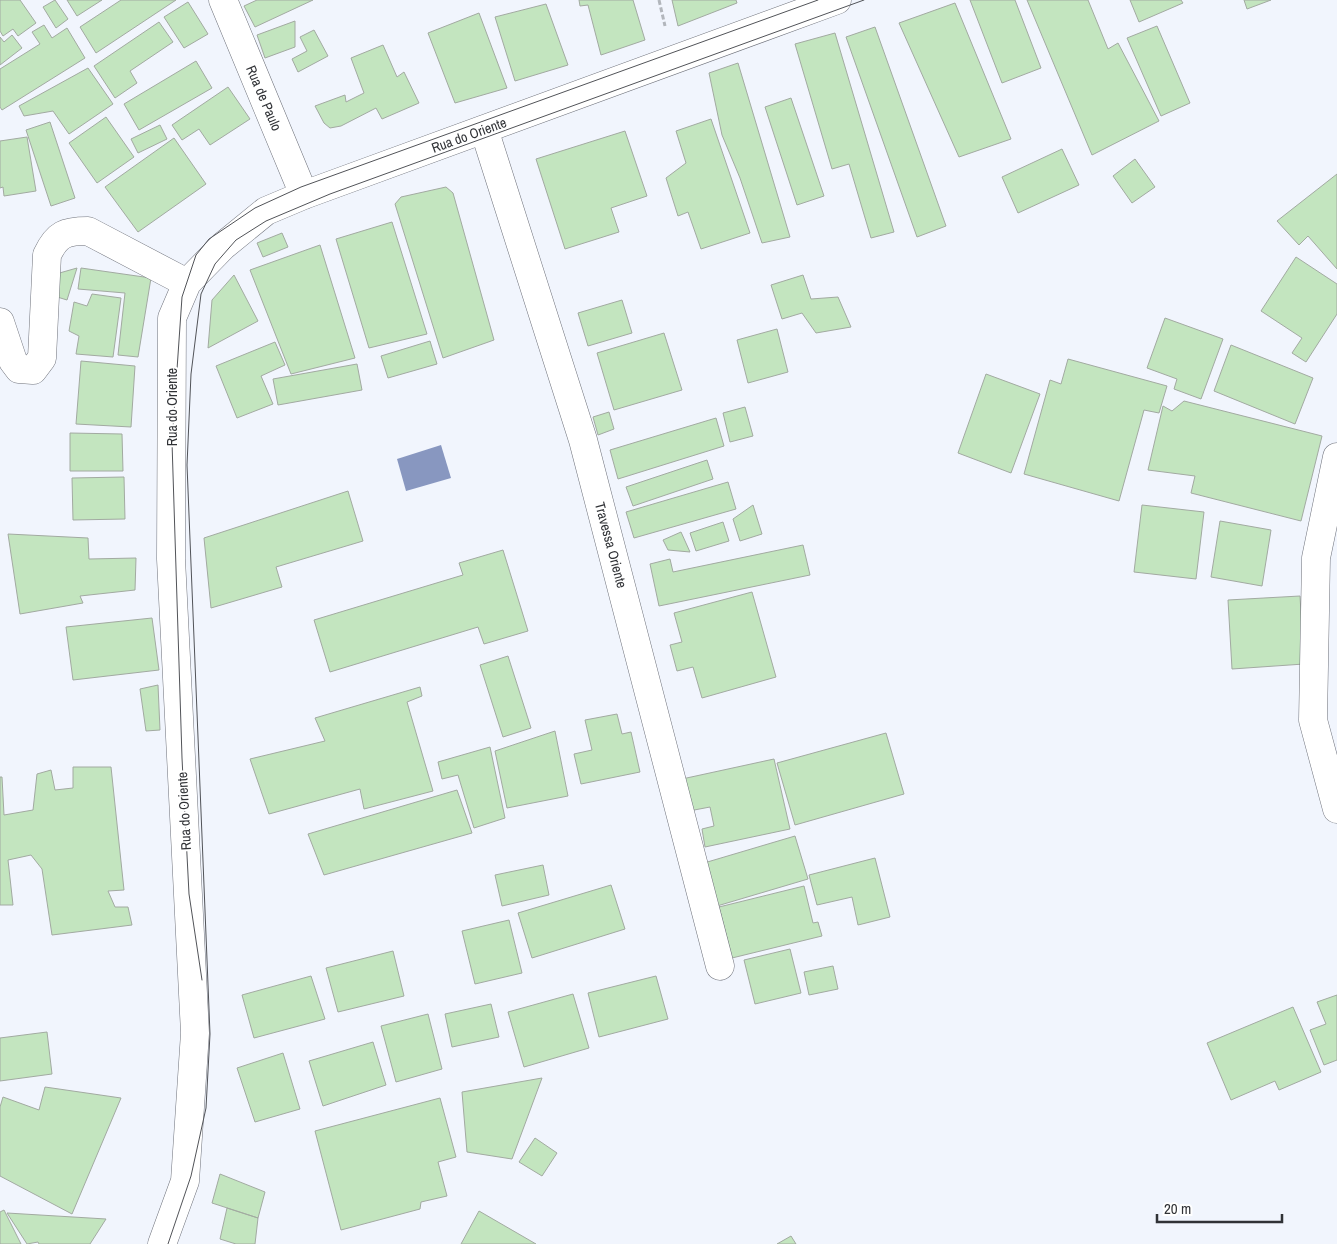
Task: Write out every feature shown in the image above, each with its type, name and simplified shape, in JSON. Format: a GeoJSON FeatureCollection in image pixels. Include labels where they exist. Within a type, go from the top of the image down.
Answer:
{"type":"FeatureCollection","features":[{"type":"Feature","properties":{"kind":"street","name":"Rua de Paulo"},"geometry":{"type":"LineString","coordinates":[[223,0],[304,195]]}},
{"type":"Feature","properties":{"kind":"street","name":"Rua do Oriente"},"geometry":{"type":"LineString","coordinates":[[162,1244],[185,1182],[195,1033],[171,558],[172,318],[187,283],[223,246],[266,212],[304,195],[837,0]]}},
{"type":"Feature","properties":{"kind":"street","name":"Travessa Oriente"},"geometry":{"type":"LineString","coordinates":[[484,129],[583,440],[720,966]]}},
{"type":"Feature","properties":{"kind":"street"},"geometry":{"type":"LineString","coordinates":[[0,322],[13,361],[18,369],[33,370],[42,358],[47,255],[54,241],[69,231],[88,231],[187,283]]}},
{"type":"Feature","properties":{"kind":"street"},"geometry":{"type":"LineString","coordinates":[[1337,457],[1316,558],[1313,720],[1337,809]]}},
{"type":"Feature","properties":{"kind":"water"},"geometry":{"type":"Polygon","coordinates":[[[441,445],[451,478],[406,491],[397,459],[441,445]]]}},
{"type":"Feature","properties":{"kind":"building"},"geometry":{"type":"Polygon","coordinates":[[[0,0],[20,0],[36,23],[18,36],[13,29],[3,36],[0,31],[0,0]]]}},
{"type":"Feature","properties":{"kind":"building"},"geometry":{"type":"Polygon","coordinates":[[[55,0],[68,19],[56,28],[43,7],[55,0]]]}},
{"type":"Feature","properties":{"kind":"building"},"geometry":{"type":"Polygon","coordinates":[[[67,0],[102,0],[77,16],[67,0]]]}},
{"type":"Feature","properties":{"kind":"building"},"geometry":{"type":"Polygon","coordinates":[[[121,0],[176,0],[96,53],[80,27],[121,0]]]}},
{"type":"Feature","properties":{"kind":"building"},"geometry":{"type":"Polygon","coordinates":[[[257,0],[313,0],[255,27],[244,6],[257,0]]]}},
{"type":"Feature","properties":{"kind":"building"},"geometry":{"type":"Polygon","coordinates":[[[579,0],[633,0],[645,40],[601,55],[588,5],[580,6],[579,0]]]}},
{"type":"Feature","properties":{"kind":"building"},"geometry":{"type":"Polygon","coordinates":[[[672,0],[736,0],[737,3],[678,26],[672,0]]]}},
{"type":"Feature","properties":{"kind":"building"},"geometry":{"type":"Polygon","coordinates":[[[970,0],[1015,0],[1041,68],[1002,83],[970,0]]]}},
{"type":"Feature","properties":{"kind":"building"},"geometry":{"type":"Polygon","coordinates":[[[1027,0],[1088,0],[1108,49],[1118,43],[1159,121],[1092,155],[1027,0]]]}},
{"type":"Feature","properties":{"kind":"building"},"geometry":{"type":"Polygon","coordinates":[[[1130,0],[1181,0],[1183,3],[1139,22],[1130,0]]]}},
{"type":"Feature","properties":{"kind":"building"},"geometry":{"type":"Polygon","coordinates":[[[1244,0],[1271,0],[1247,9],[1244,0]]]}},
{"type":"Feature","properties":{"kind":"building"},"geometry":{"type":"Polygon","coordinates":[[[188,2],[208,34],[184,48],[164,17],[188,2]]]}},
{"type":"Feature","properties":{"kind":"building"},"geometry":{"type":"Polygon","coordinates":[[[955,3],[1011,139],[959,157],[899,23],[955,3]]]}},
{"type":"Feature","properties":{"kind":"building"},"geometry":{"type":"Polygon","coordinates":[[[546,4],[568,65],[515,81],[495,17],[546,4]]]}},
{"type":"Feature","properties":{"kind":"building"},"geometry":{"type":"Polygon","coordinates":[[[479,13],[507,88],[455,103],[428,33],[479,13]]]}},
{"type":"Feature","properties":{"kind":"building"},"geometry":{"type":"Polygon","coordinates":[[[295,21],[295,47],[265,58],[257,35],[295,21]]]}},
{"type":"Feature","properties":{"kind":"building"},"geometry":{"type":"Polygon","coordinates":[[[159,22],[173,42],[130,71],[137,83],[115,98],[94,66],[159,22]]]}},
{"type":"Feature","properties":{"kind":"building"},"geometry":{"type":"Polygon","coordinates":[[[44,25],[52,38],[67,28],[85,58],[2,110],[0,107],[0,69],[40,44],[32,32],[44,25]]]}},
{"type":"Feature","properties":{"kind":"building"},"geometry":{"type":"Polygon","coordinates":[[[1157,26],[1190,103],[1161,116],[1127,38],[1157,26]]]}},
{"type":"Feature","properties":{"kind":"building"},"geometry":{"type":"Polygon","coordinates":[[[875,27],[946,226],[917,237],[846,37],[875,27]]]}},
{"type":"Feature","properties":{"kind":"building"},"geometry":{"type":"Polygon","coordinates":[[[314,30],[328,56],[298,72],[292,59],[307,51],[300,37],[314,30]]]}},
{"type":"Feature","properties":{"kind":"building"},"geometry":{"type":"Polygon","coordinates":[[[835,33],[894,232],[871,238],[849,164],[832,169],[795,44],[835,33]]]}},
{"type":"Feature","properties":{"kind":"building"},"geometry":{"type":"Polygon","coordinates":[[[12,35],[22,48],[0,65],[0,37],[4,42],[12,35]]]}},
{"type":"Feature","properties":{"kind":"building"},"geometry":{"type":"Polygon","coordinates":[[[383,45],[397,77],[404,72],[419,103],[382,119],[376,108],[341,126],[330,128],[324,123],[315,106],[345,95],[346,102],[364,93],[351,58],[383,45]]]}},
{"type":"Feature","properties":{"kind":"building"},"geometry":{"type":"Polygon","coordinates":[[[196,61],[212,88],[139,130],[124,104],[196,61]]]}},
{"type":"Feature","properties":{"kind":"building"},"geometry":{"type":"Polygon","coordinates":[[[738,63],[790,237],[762,243],[740,178],[722,135],[709,73],[738,63]]]}},
{"type":"Feature","properties":{"kind":"building"},"geometry":{"type":"Polygon","coordinates":[[[88,68],[113,104],[69,134],[53,111],[24,116],[19,106],[88,68]]]}},
{"type":"Feature","properties":{"kind":"building"},"geometry":{"type":"Polygon","coordinates":[[[228,87],[250,119],[210,145],[199,129],[182,140],[172,125],[228,87]]]}},
{"type":"Feature","properties":{"kind":"building"},"geometry":{"type":"Polygon","coordinates":[[[791,98],[824,196],[797,205],[765,107],[791,98]]]}},
{"type":"Feature","properties":{"kind":"building"},"geometry":{"type":"Polygon","coordinates":[[[106,117],[134,157],[97,183],[69,143],[106,117]]]}},
{"type":"Feature","properties":{"kind":"building"},"geometry":{"type":"Polygon","coordinates":[[[711,119],[750,233],[701,249],[688,212],[678,216],[666,178],[686,163],[676,131],[711,119]]]}},
{"type":"Feature","properties":{"kind":"building"},"geometry":{"type":"Polygon","coordinates":[[[50,122],[75,198],[51,206],[26,130],[50,122]]]}},
{"type":"Feature","properties":{"kind":"building"},"geometry":{"type":"Polygon","coordinates":[[[160,125],[167,139],[138,153],[131,139],[160,125]]]}},
{"type":"Feature","properties":{"kind":"building"},"geometry":{"type":"Polygon","coordinates":[[[625,131],[647,196],[611,208],[619,232],[565,249],[536,159],[625,131]]]}},
{"type":"Feature","properties":{"kind":"building"},"geometry":{"type":"Polygon","coordinates":[[[27,137],[36,191],[4,196],[3,187],[0,188],[0,141],[27,137]]]}},
{"type":"Feature","properties":{"kind":"building"},"geometry":{"type":"Polygon","coordinates":[[[174,138],[206,184],[138,232],[105,187],[174,138]]]}},
{"type":"Feature","properties":{"kind":"building"},"geometry":{"type":"Polygon","coordinates":[[[1062,149],[1079,185],[1018,213],[1002,177],[1062,149]]]}},
{"type":"Feature","properties":{"kind":"building"},"geometry":{"type":"Polygon","coordinates":[[[1135,159],[1155,187],[1132,203],[1113,176],[1135,159]]]}},
{"type":"Feature","properties":{"kind":"building"},"geometry":{"type":"Polygon","coordinates":[[[1337,174],[1337,269],[1308,236],[1299,245],[1277,221],[1337,174]]]}},
{"type":"Feature","properties":{"kind":"building"},"geometry":{"type":"Polygon","coordinates":[[[446,187],[453,193],[494,340],[443,358],[395,204],[401,197],[446,187]]]}},
{"type":"Feature","properties":{"kind":"building"},"geometry":{"type":"Polygon","coordinates":[[[392,222],[427,334],[369,348],[336,239],[392,222]]]}},
{"type":"Feature","properties":{"kind":"building"},"geometry":{"type":"Polygon","coordinates":[[[282,233],[288,247],[263,257],[257,243],[282,233]]]}},
{"type":"Feature","properties":{"kind":"building"},"geometry":{"type":"Polygon","coordinates":[[[320,245],[355,358],[291,374],[250,270],[320,245]]]}},
{"type":"Feature","properties":{"kind":"building"},"geometry":{"type":"Polygon","coordinates":[[[1296,257],[1337,284],[1337,314],[1306,362],[1292,353],[1302,338],[1261,311],[1296,257]]]}},
{"type":"Feature","properties":{"kind":"building"},"geometry":{"type":"Polygon","coordinates":[[[77,268],[67,300],[54,296],[56,274],[77,268]]]}},
{"type":"Feature","properties":{"kind":"building"},"geometry":{"type":"Polygon","coordinates":[[[81,268],[151,278],[138,357],[118,355],[125,293],[78,289],[81,268]]]}},
{"type":"Feature","properties":{"kind":"building"},"geometry":{"type":"Polygon","coordinates":[[[234,275],[258,321],[208,348],[212,300],[234,275]]]}},
{"type":"Feature","properties":{"kind":"building"},"geometry":{"type":"Polygon","coordinates":[[[803,275],[811,299],[838,297],[851,327],[816,333],[802,313],[782,319],[771,285],[803,275]]]}},
{"type":"Feature","properties":{"kind":"building"},"geometry":{"type":"Polygon","coordinates":[[[92,294],[121,298],[113,357],[76,354],[79,336],[69,331],[74,302],[87,306],[92,294]]]}},
{"type":"Feature","properties":{"kind":"building"},"geometry":{"type":"Polygon","coordinates":[[[622,300],[632,333],[588,346],[578,313],[622,300]]]}},
{"type":"Feature","properties":{"kind":"building"},"geometry":{"type":"Polygon","coordinates":[[[1165,318],[1223,339],[1201,399],[1174,389],[1177,379],[1147,368],[1165,318]]]}},
{"type":"Feature","properties":{"kind":"building"},"geometry":{"type":"Polygon","coordinates":[[[777,329],[788,372],[748,383],[737,340],[777,329]]]}},
{"type":"Feature","properties":{"kind":"building"},"geometry":{"type":"Polygon","coordinates":[[[664,333],[682,390],[614,410],[597,353],[664,333]]]}},
{"type":"Feature","properties":{"kind":"building"},"geometry":{"type":"Polygon","coordinates":[[[430,341],[437,364],[388,378],[381,356],[430,341]]]}},
{"type":"Feature","properties":{"kind":"building"},"geometry":{"type":"Polygon","coordinates":[[[275,342],[285,365],[261,376],[273,404],[237,418],[216,366],[275,342]]]}},
{"type":"Feature","properties":{"kind":"building"},"geometry":{"type":"Polygon","coordinates":[[[1231,345],[1313,378],[1295,424],[1214,391],[1231,345]]]}},
{"type":"Feature","properties":{"kind":"building"},"geometry":{"type":"Polygon","coordinates":[[[1068,359],[1167,386],[1159,413],[1144,410],[1119,501],[1024,474],[1050,380],[1061,384],[1068,359]]]}},
{"type":"Feature","properties":{"kind":"building"},"geometry":{"type":"Polygon","coordinates":[[[81,361],[135,366],[131,427],[76,424],[81,361]]]}},
{"type":"Feature","properties":{"kind":"building"},"geometry":{"type":"Polygon","coordinates":[[[357,364],[362,390],[278,405],[273,379],[357,364]]]}},
{"type":"Feature","properties":{"kind":"building"},"geometry":{"type":"Polygon","coordinates":[[[986,374],[1040,394],[1011,473],[958,453],[986,374]]]}},
{"type":"Feature","properties":{"kind":"building"},"geometry":{"type":"Polygon","coordinates":[[[1184,401],[1322,436],[1301,521],[1191,493],[1195,476],[1148,470],[1163,406],[1172,411],[1184,401]]]}},
{"type":"Feature","properties":{"kind":"building"},"geometry":{"type":"Polygon","coordinates":[[[745,407],[753,436],[730,442],[723,413],[745,407]]]}},
{"type":"Feature","properties":{"kind":"building"},"geometry":{"type":"Polygon","coordinates":[[[609,412],[614,429],[598,435],[593,417],[609,412]]]}},
{"type":"Feature","properties":{"kind":"building"},"geometry":{"type":"Polygon","coordinates":[[[716,418],[724,446],[618,479],[610,450],[716,418]]]}},
{"type":"Feature","properties":{"kind":"building"},"geometry":{"type":"Polygon","coordinates":[[[70,433],[122,434],[123,471],[70,471],[70,433]]]}},
{"type":"Feature","properties":{"kind":"building"},"geometry":{"type":"Polygon","coordinates":[[[707,460],[713,479],[633,506],[626,487],[707,460]]]}},
{"type":"Feature","properties":{"kind":"building"},"geometry":{"type":"Polygon","coordinates":[[[124,477],[125,519],[73,520],[72,478],[124,477]]]}},
{"type":"Feature","properties":{"kind":"building"},"geometry":{"type":"Polygon","coordinates":[[[728,482],[736,509],[634,538],[626,512],[728,482]]]}},
{"type":"Feature","properties":{"kind":"building"},"geometry":{"type":"Polygon","coordinates":[[[348,491],[363,541],[276,567],[282,587],[211,608],[204,538],[348,491]]]}},
{"type":"Feature","properties":{"kind":"building"},"geometry":{"type":"Polygon","coordinates":[[[753,505],[762,534],[740,541],[733,519],[753,505]]]}},
{"type":"Feature","properties":{"kind":"building"},"geometry":{"type":"Polygon","coordinates":[[[1142,505],[1204,512],[1196,579],[1134,572],[1142,505]]]}},
{"type":"Feature","properties":{"kind":"building"},"geometry":{"type":"Polygon","coordinates":[[[1220,521],[1271,530],[1262,586],[1211,577],[1220,521]]]}},
{"type":"Feature","properties":{"kind":"building"},"geometry":{"type":"Polygon","coordinates":[[[723,522],[729,541],[696,551],[690,533],[723,522]]]}},
{"type":"Feature","properties":{"kind":"building"},"geometry":{"type":"Polygon","coordinates":[[[681,532],[690,552],[668,550],[663,540],[681,532]]]}},
{"type":"Feature","properties":{"kind":"building"},"geometry":{"type":"Polygon","coordinates":[[[8,534],[88,538],[89,559],[136,558],[135,590],[80,596],[83,603],[20,614],[8,534]]]}},
{"type":"Feature","properties":{"kind":"building"},"geometry":{"type":"Polygon","coordinates":[[[803,545],[810,575],[659,606],[650,564],[670,559],[673,572],[803,545]]]}},
{"type":"Feature","properties":{"kind":"building"},"geometry":{"type":"Polygon","coordinates":[[[503,550],[528,631],[484,644],[478,627],[330,672],[314,620],[463,575],[459,563],[503,550]]]}},
{"type":"Feature","properties":{"kind":"building"},"geometry":{"type":"Polygon","coordinates":[[[752,592],[776,677],[702,698],[693,667],[677,671],[670,645],[682,642],[674,613],[752,592]]]}},
{"type":"Feature","properties":{"kind":"building"},"geometry":{"type":"Polygon","coordinates":[[[1300,596],[1304,664],[1232,669],[1228,600],[1300,596]]]}},
{"type":"Feature","properties":{"kind":"building"},"geometry":{"type":"Polygon","coordinates":[[[152,618],[159,670],[73,680],[66,627],[152,618]]]}},
{"type":"Feature","properties":{"kind":"building"},"geometry":{"type":"Polygon","coordinates":[[[508,656],[531,728],[503,737],[480,665],[508,656]]]}},
{"type":"Feature","properties":{"kind":"building"},"geometry":{"type":"Polygon","coordinates":[[[158,685],[160,730],[146,731],[140,689],[158,685]]]}},
{"type":"Feature","properties":{"kind":"building"},"geometry":{"type":"Polygon","coordinates":[[[420,687],[422,696],[407,702],[433,791],[364,809],[360,789],[269,814],[250,759],[325,741],[315,718],[420,687]]]}},
{"type":"Feature","properties":{"kind":"building"},"geometry":{"type":"Polygon","coordinates":[[[617,714],[622,734],[631,732],[640,772],[581,784],[574,754],[592,750],[585,720],[617,714]]]}},
{"type":"Feature","properties":{"kind":"building"},"geometry":{"type":"Polygon","coordinates":[[[555,731],[568,796],[507,808],[495,751],[555,731]]]}},
{"type":"Feature","properties":{"kind":"building"},"geometry":{"type":"Polygon","coordinates":[[[886,733],[904,794],[795,825],[777,763],[886,733]]]}},
{"type":"Feature","properties":{"kind":"building"},"geometry":{"type":"Polygon","coordinates":[[[490,747],[505,818],[474,828],[458,775],[442,779],[438,762],[490,747]]]}},
{"type":"Feature","properties":{"kind":"building"},"geometry":{"type":"Polygon","coordinates":[[[774,759],[790,829],[705,847],[702,829],[714,826],[710,807],[689,811],[682,779],[774,759]]]}},
{"type":"Feature","properties":{"kind":"building"},"geometry":{"type":"Polygon","coordinates":[[[73,767],[111,767],[124,890],[108,891],[115,907],[128,907],[132,925],[52,935],[42,869],[31,855],[8,860],[13,905],[0,905],[0,777],[2,777],[4,815],[33,810],[37,774],[51,770],[55,790],[73,788],[73,767]]]}},
{"type":"Feature","properties":{"kind":"building"},"geometry":{"type":"Polygon","coordinates":[[[457,790],[472,833],[324,875],[308,834],[457,790]]]}},
{"type":"Feature","properties":{"kind":"building"},"geometry":{"type":"Polygon","coordinates":[[[795,836],[808,879],[717,906],[704,863],[795,836]]]}},
{"type":"Feature","properties":{"kind":"building"},"geometry":{"type":"Polygon","coordinates":[[[875,858],[890,917],[858,925],[852,897],[817,905],[809,875],[875,858]]]}},
{"type":"Feature","properties":{"kind":"building"},"geometry":{"type":"Polygon","coordinates":[[[543,865],[549,895],[502,906],[495,875],[543,865]]]}},
{"type":"Feature","properties":{"kind":"building"},"geometry":{"type":"Polygon","coordinates":[[[611,885],[625,929],[532,958],[518,913],[611,885]]]}},
{"type":"Feature","properties":{"kind":"building"},"geometry":{"type":"Polygon","coordinates":[[[804,886],[813,923],[818,922],[822,936],[732,958],[719,907],[804,886]]]}},
{"type":"Feature","properties":{"kind":"building"},"geometry":{"type":"Polygon","coordinates":[[[509,920],[522,973],[475,984],[462,931],[509,920]]]}},
{"type":"Feature","properties":{"kind":"building"},"geometry":{"type":"Polygon","coordinates":[[[790,949],[801,993],[755,1004],[744,960],[790,949]]]}},
{"type":"Feature","properties":{"kind":"building"},"geometry":{"type":"Polygon","coordinates":[[[393,951],[404,996],[338,1012],[326,968],[393,951]]]}},
{"type":"Feature","properties":{"kind":"building"},"geometry":{"type":"Polygon","coordinates":[[[833,966],[838,989],[809,995],[804,972],[833,966]]]}},
{"type":"Feature","properties":{"kind":"building"},"geometry":{"type":"Polygon","coordinates":[[[311,976],[325,1019],[254,1038],[242,995],[311,976]]]}},
{"type":"Feature","properties":{"kind":"building"},"geometry":{"type":"Polygon","coordinates":[[[656,976],[668,1019],[599,1037],[588,993],[656,976]]]}},
{"type":"Feature","properties":{"kind":"building"},"geometry":{"type":"Polygon","coordinates":[[[573,994],[589,1048],[524,1067],[508,1012],[573,994]]]}},
{"type":"Feature","properties":{"kind":"building"},"geometry":{"type":"Polygon","coordinates":[[[1337,995],[1337,1060],[1324,1065],[1310,1030],[1326,1024],[1317,1002],[1337,995]]]}},
{"type":"Feature","properties":{"kind":"building"},"geometry":{"type":"Polygon","coordinates":[[[491,1004],[499,1037],[452,1047],[445,1014],[491,1004]]]}},
{"type":"Feature","properties":{"kind":"building"},"geometry":{"type":"Polygon","coordinates":[[[1293,1007],[1321,1072],[1279,1090],[1275,1081],[1231,1100],[1207,1043],[1293,1007]]]}},
{"type":"Feature","properties":{"kind":"building"},"geometry":{"type":"Polygon","coordinates":[[[428,1014],[442,1069],[396,1082],[381,1026],[428,1014]]]}},
{"type":"Feature","properties":{"kind":"building"},"geometry":{"type":"Polygon","coordinates":[[[47,1032],[52,1074],[0,1081],[0,1038],[47,1032]]]}},
{"type":"Feature","properties":{"kind":"building"},"geometry":{"type":"Polygon","coordinates":[[[373,1042],[386,1085],[323,1106],[309,1061],[373,1042]]]}},
{"type":"Feature","properties":{"kind":"building"},"geometry":{"type":"Polygon","coordinates":[[[283,1053],[300,1109],[255,1122],[237,1068],[283,1053]]]}},
{"type":"Feature","properties":{"kind":"building"},"geometry":{"type":"Polygon","coordinates":[[[542,1078],[512,1159],[467,1152],[462,1092],[542,1078]]]}},
{"type":"Feature","properties":{"kind":"building"},"geometry":{"type":"Polygon","coordinates":[[[45,1087],[121,1098],[72,1214],[0,1176],[0,1107],[3,1097],[39,1110],[45,1087]]]}},
{"type":"Feature","properties":{"kind":"building"},"geometry":{"type":"Polygon","coordinates":[[[440,1098],[456,1157],[438,1162],[447,1196],[421,1202],[420,1209],[341,1230],[315,1131],[440,1098]]]}},
{"type":"Feature","properties":{"kind":"building"},"geometry":{"type":"Polygon","coordinates":[[[535,1138],[557,1153],[542,1176],[519,1162],[535,1138]]]}},
{"type":"Feature","properties":{"kind":"building"},"geometry":{"type":"Polygon","coordinates":[[[220,1174],[265,1192],[258,1218],[212,1203],[220,1174]]]}},
{"type":"Feature","properties":{"kind":"building"},"geometry":{"type":"Polygon","coordinates":[[[227,1208],[258,1218],[255,1244],[236,1244],[220,1239],[227,1208]]]}},
{"type":"Feature","properties":{"kind":"building"},"geometry":{"type":"Polygon","coordinates":[[[4,1210],[21,1244],[0,1244],[0,1212],[4,1210]]]}},
{"type":"Feature","properties":{"kind":"building"},"geometry":{"type":"Polygon","coordinates":[[[479,1211],[536,1244],[461,1244],[479,1211]]]}},
{"type":"Feature","properties":{"kind":"building"},"geometry":{"type":"Polygon","coordinates":[[[7,1213],[106,1219],[90,1244],[39,1244],[38,1242],[27,1244],[7,1213]]]}},
{"type":"Feature","properties":{"kind":"building"},"geometry":{"type":"Polygon","coordinates":[[[791,1236],[796,1244],[777,1244],[791,1236]]]}},
{"type":"Feature","properties":{"kind":"tram line"},"geometry":{"type":"LineString","coordinates":[[202,980],[189,894],[182,758],[172,442],[182,297],[196,255],[209,239],[255,208],[301,187],[818,0]]}},
{"type":"Feature","properties":{"kind":"tram line"},"geometry":{"type":"LineString","coordinates":[[168,1244],[191,1176],[206,1108],[210,1034],[187,465],[191,374],[201,294],[215,264],[236,240],[266,221],[330,194],[864,0]]}}]}
